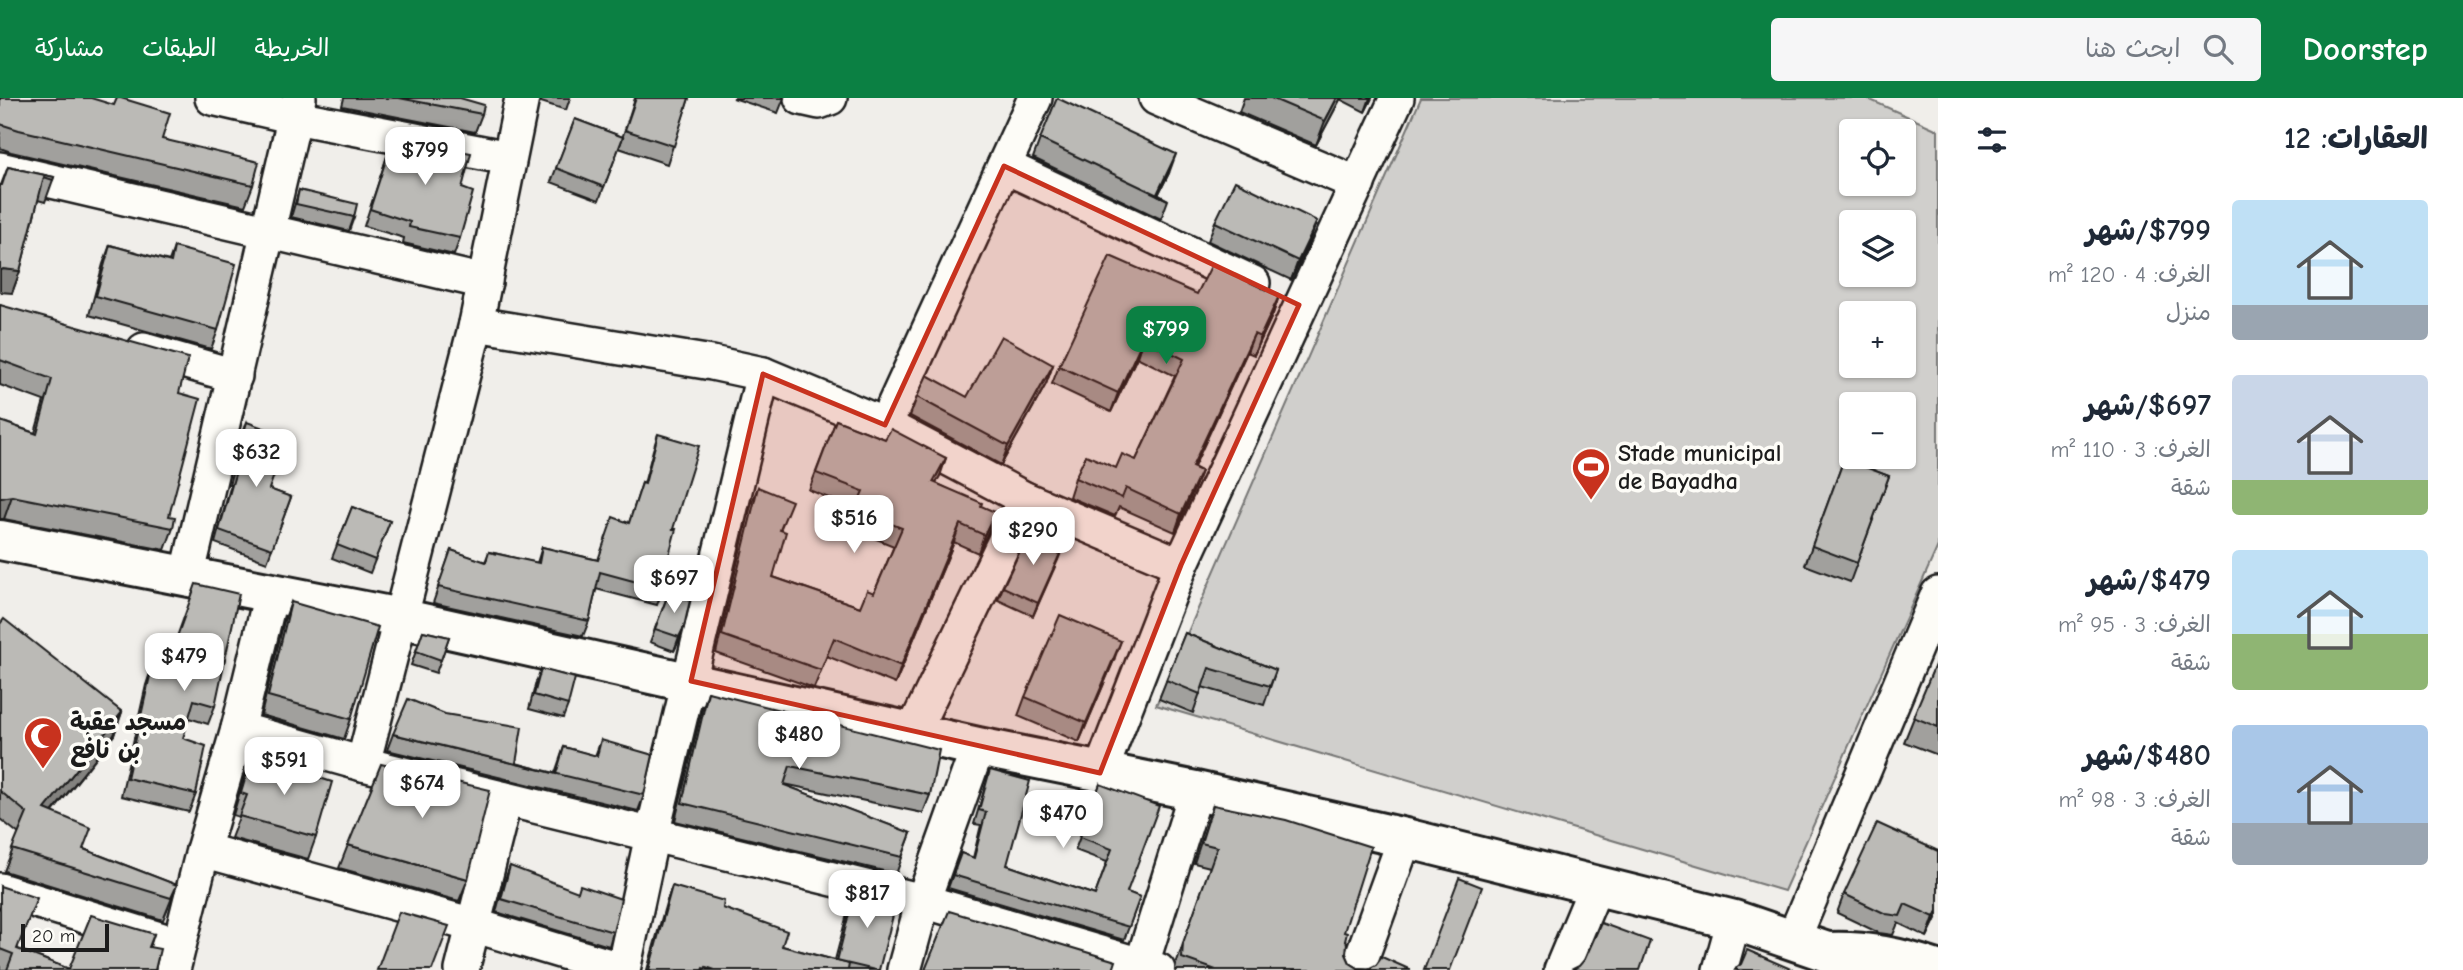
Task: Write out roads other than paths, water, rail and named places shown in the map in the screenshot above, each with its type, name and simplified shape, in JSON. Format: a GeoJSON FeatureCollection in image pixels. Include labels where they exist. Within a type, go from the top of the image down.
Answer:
{"type":"FeatureCollection","features":[{"type":"Feature","properties":{"kind":"main road"},"geometry":{"type":"LineString","coordinates":[[0,540],[400,618],[978,747],[1196,791],[1597,884],[1734,920],[1825,954],[1852,951],[1877,954],[1928,969]]}},
{"type":"Feature","properties":{"kind":"street"},"geometry":{"type":"LineString","coordinates":[[212,98],[297,107],[509,158]]}},
{"type":"Feature","properties":{"kind":"street"},"geometry":{"type":"LineString","coordinates":[[363,764],[476,324],[522,98]]}},
{"type":"Feature","properties":{"kind":"street"},"geometry":{"type":"LineString","coordinates":[[801,98],[819,102],[830,98]]}},
{"type":"Feature","properties":{"kind":"street"},"geometry":{"type":"LineString","coordinates":[[885,425],[1035,98]]}},
{"type":"Feature","properties":{"kind":"street"},"geometry":{"type":"LineString","coordinates":[[1156,98],[1197,105],[1358,184]]}},
{"type":"Feature","properties":{"kind":"street"},"geometry":{"type":"LineString","coordinates":[[1100,773],[1181,565],[1397,98]]}},
{"type":"Feature","properties":{"kind":"street"},"geometry":{"type":"LineString","coordinates":[[187,577],[297,107]]}},
{"type":"Feature","properties":{"kind":"street"},"geometry":{"type":"LineString","coordinates":[[1004,166],[1299,306]]}},
{"type":"Feature","properties":{"kind":"street"},"geometry":{"type":"LineString","coordinates":[[0,169],[485,282]]}},
{"type":"Feature","properties":{"kind":"street"},"geometry":{"type":"LineString","coordinates":[[476,324],[763,374],[885,425],[1025,499],[1181,565]]}},
{"type":"Feature","properties":{"kind":"street"},"geometry":{"type":"LineString","coordinates":[[117,343],[235,376]]}},
{"type":"Feature","properties":{"kind":"street"},"geometry":{"type":"LineString","coordinates":[[202,850],[473,925],[623,970],[652,835],[763,374]]}},
{"type":"Feature","properties":{"kind":"street"},"geometry":{"type":"LineString","coordinates":[[913,732],[1025,499]]}},
{"type":"Feature","properties":{"kind":"street"},"geometry":{"type":"LineString","coordinates":[[0,890],[176,957],[202,850],[238,729],[271,594]]}},
{"type":"Feature","properties":{"kind":"street"},"geometry":{"type":"LineString","coordinates":[[1825,954],[1938,594]]}},
{"type":"Feature","properties":{"kind":"street"},"geometry":{"type":"LineString","coordinates":[[238,729],[363,764],[923,901],[1147,968],[1196,791]]}},
{"type":"Feature","properties":{"kind":"street"},"geometry":{"type":"LineString","coordinates":[[904,970],[923,901],[978,747]]}},
{"type":"Feature","properties":{"kind":"street"},"geometry":{"type":"LineString","coordinates":[[462,970],[505,799]]}},
{"type":"Feature","properties":{"kind":"street"},"geometry":{"type":"LineString","coordinates":[[1357,970],[1405,838]]}},
{"type":"Feature","properties":{"kind":"street"},"geometry":{"type":"LineString","coordinates":[[1561,970],[1597,884]]}},
{"type":"Feature","properties":{"kind":"street"},"geometry":{"type":"LineString","coordinates":[[1720,970],[1734,920]]}},
{"type":"Feature","properties":{"kind":"place","name":"Stade municipal de Bayadha"},"geometry":{"type":"Point","coordinates":[1591,501]}},
{"type":"Feature","properties":{"kind":"place","name":"مسجد عقبة بن نافع"},"geometry":{"type":"Point","coordinates":[43,770]}}]}
